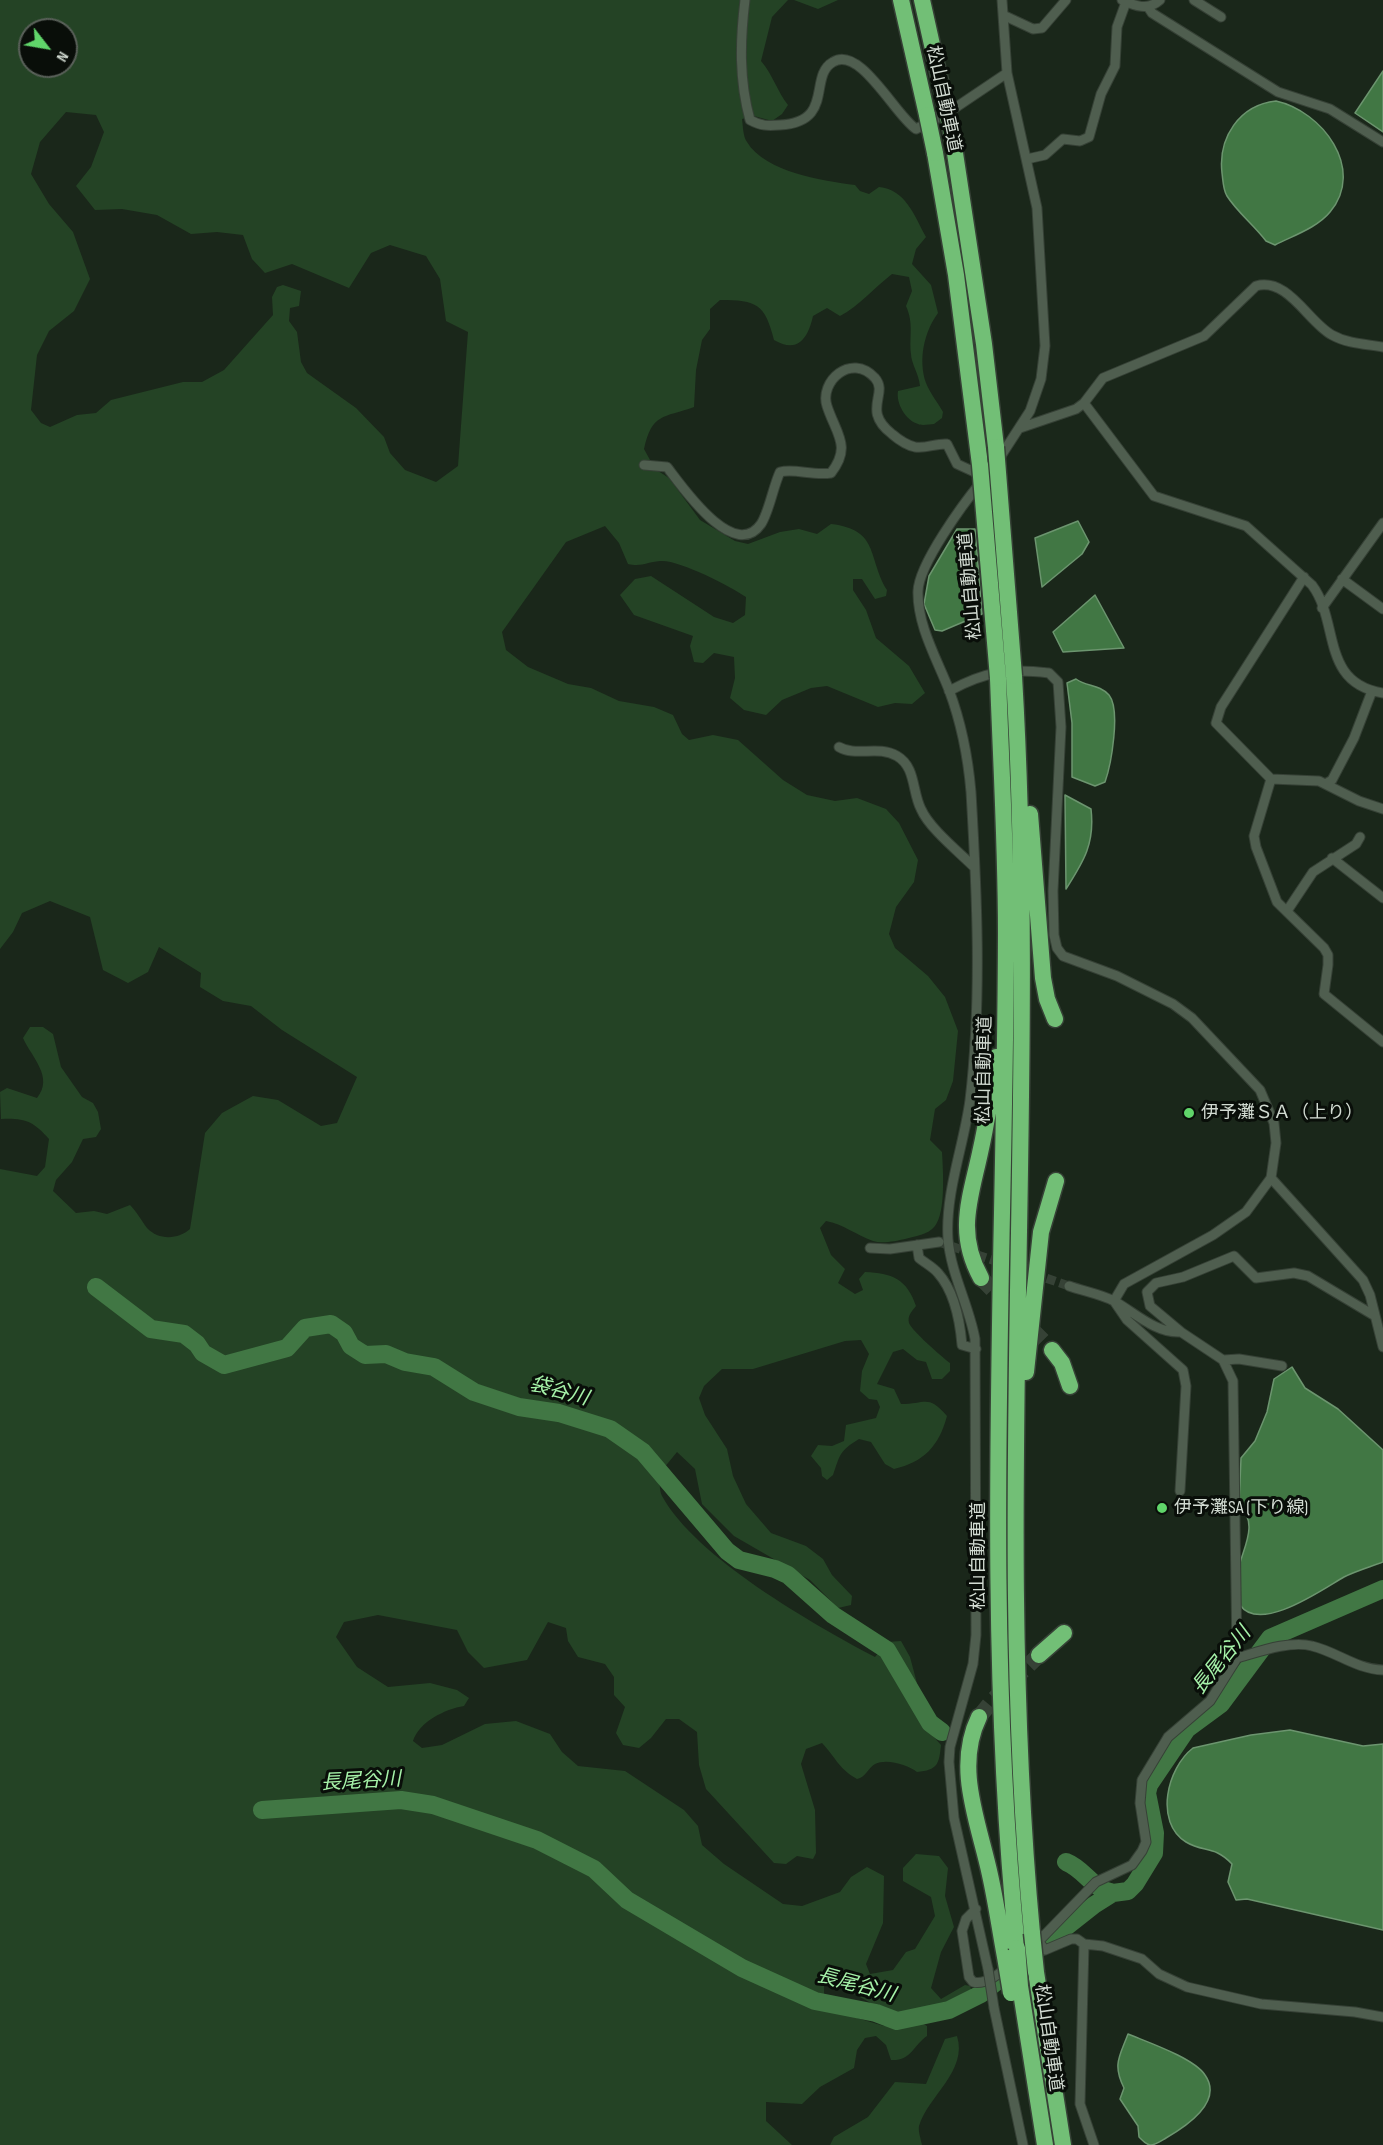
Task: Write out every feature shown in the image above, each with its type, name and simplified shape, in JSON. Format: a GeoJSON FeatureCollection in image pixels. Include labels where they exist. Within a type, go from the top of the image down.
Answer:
{"type":"FeatureCollection","features":[{"type":"Feature","properties":{"kind":"highway","name":"松山自動車道"},"geometry":{"type":"LineString","coordinates":[[901,0],[927,115],[956,275],[1019,765],[1022,995],[1016,1397],[1018,1723],[1039,1942],[1036,1972],[1063,2145]]}},
{"type":"Feature","properties":{"kind":"highway","name":"松山自動車道"},"geometry":{"type":"LineString","coordinates":[[922,0],[952,140],[984,344],[996,447],[1006,677],[1003,833],[1006,941],[998,1604],[1001,1735],[1011,1952]]}},
{"type":"Feature","properties":{"kind":"highway"},"geometry":{"type":"LineString","coordinates":[[1006,677],[1028,794],[1043,978],[1055,1019]]}},
{"type":"Feature","properties":{"kind":"highway"},"geometry":{"type":"LineString","coordinates":[[981,1278],[967,1246],[967,1211],[980,1153],[996,1059],[1003,833]]}},
{"type":"Feature","properties":{"kind":"highway"},"geometry":{"type":"LineString","coordinates":[[1016,1605],[1020,1561],[1024,1391],[1041,1232],[1056,1182]]}},
{"type":"Feature","properties":{"kind":"highway"},"geometry":{"type":"LineString","coordinates":[[1052,1350],[1062,1364],[1070,1386]]}},
{"type":"Feature","properties":{"kind":"highway"},"geometry":{"type":"LineString","coordinates":[[1040,1655],[1064,1633]]}},
{"type":"Feature","properties":{"kind":"highway"},"geometry":{"type":"LineString","coordinates":[[980,1717],[968,1746],[968,1776],[1011,1952],[1020,2051],[1043,2145]]}},
{"type":"Feature","properties":{"kind":"street"},"geometry":{"type":"LineString","coordinates":[[745,0],[741,28],[743,92],[750,120],[762,126],[788,125],[802,120],[812,112],[820,94],[824,70],[832,62],[841,59],[853,60],[863,68],[905,121],[916,129],[949,112],[1007,73]]}},
{"type":"Feature","properties":{"kind":"street"},"geometry":{"type":"LineString","coordinates":[[1002,0],[1007,73],[1037,208],[1045,346],[1041,379],[1030,411],[1020,428],[983,471],[923,573],[918,589],[921,616],[949,691],[967,758],[974,867],[975,1031],[970,1101],[947,1220],[952,1267],[972,1320],[976,1349],[976,1635],[973,1664],[950,1747],[949,1762],[954,1818],[976,1909],[1023,2145]]}},
{"type":"Feature","properties":{"kind":"street"},"geometry":{"type":"LineString","coordinates":[[1003,15],[1033,29],[1042,28],[1066,0]]}},
{"type":"Feature","properties":{"kind":"street"},"geometry":{"type":"LineString","coordinates":[[1148,7],[1160,0]]}},
{"type":"Feature","properties":{"kind":"street"},"geometry":{"type":"LineString","coordinates":[[1194,0],[1221,16]]}},
{"type":"Feature","properties":{"kind":"street"},"geometry":{"type":"LineString","coordinates":[[1027,159],[1045,155],[1064,139],[1080,141],[1089,137],[1101,94],[1115,66],[1117,27],[1124,1],[1148,7],[1152,13],[1194,41],[1278,92],[1330,109],[1383,142]]}},
{"type":"Feature","properties":{"kind":"street"},"geometry":{"type":"LineString","coordinates":[[1020,428],[1066,414],[1084,403],[1103,378],[1204,336],[1257,286],[1265,284],[1281,289],[1327,332],[1336,337],[1383,347]]}},
{"type":"Feature","properties":{"kind":"street"},"geometry":{"type":"LineString","coordinates":[[644,465],[667,467],[700,510],[718,524],[744,534],[753,531],[760,526],[764,518],[769,498],[780,472],[788,470],[816,476],[831,473],[838,464],[843,455],[842,442],[826,403],[829,388],[845,367],[857,368],[875,378],[879,387],[876,411],[882,427],[905,444],[914,447],[947,444],[957,464],[983,471]]}},
{"type":"Feature","properties":{"kind":"street"},"geometry":{"type":"LineString","coordinates":[[1084,403],[1154,496],[1246,526],[1304,577],[1320,595],[1322,608],[1343,671],[1352,680],[1372,691],[1383,693]]}},
{"type":"Feature","properties":{"kind":"street"},"geometry":{"type":"LineString","coordinates":[[1322,608],[1383,523]]}},
{"type":"Feature","properties":{"kind":"street"},"geometry":{"type":"LineString","coordinates":[[1304,577],[1216,716],[1216,723],[1271,779],[1327,783],[1344,794],[1382,804]]}},
{"type":"Feature","properties":{"kind":"street"},"geometry":{"type":"LineString","coordinates":[[1342,579],[1383,609]]}},
{"type":"Feature","properties":{"kind":"street"},"geometry":{"type":"LineString","coordinates":[[949,691],[977,676],[1007,669],[1049,673],[1058,682],[1061,727],[1053,891],[1054,935],[1057,948],[1063,956],[1117,976],[1173,1004],[1192,1018],[1260,1090],[1274,1123],[1276,1143],[1271,1178],[1246,1212],[1213,1235],[1156,1264],[1124,1284],[1114,1301]]}},
{"type":"Feature","properties":{"kind":"street"},"geometry":{"type":"LineString","coordinates":[[1327,783],[1332,780],[1354,738],[1372,691]]}},
{"type":"Feature","properties":{"kind":"street"},"geometry":{"type":"LineString","coordinates":[[839,747],[850,752],[883,751],[903,760],[910,770],[922,813],[974,867]]}},
{"type":"Feature","properties":{"kind":"street"},"geometry":{"type":"LineString","coordinates":[[1271,779],[1254,836],[1272,892],[1328,955],[1324,994],[1383,1042]]}},
{"type":"Feature","properties":{"kind":"street"},"geometry":{"type":"LineString","coordinates":[[1287,911],[1304,881],[1332,858],[1356,844],[1360,837]]}},
{"type":"Feature","properties":{"kind":"street"},"geometry":{"type":"LineString","coordinates":[[1332,858],[1383,898]]}},
{"type":"Feature","properties":{"kind":"street"},"geometry":{"type":"LineString","coordinates":[[1271,1178],[1362,1281],[1383,1347]]}},
{"type":"Feature","properties":{"kind":"street"},"geometry":{"type":"LineString","coordinates":[[870,1248],[890,1249],[939,1242]]}},
{"type":"Feature","properties":{"kind":"street"},"geometry":{"type":"LineString","coordinates":[[917,1245],[920,1258],[937,1272],[950,1295],[957,1312],[962,1345],[976,1349]]}},
{"type":"Feature","properties":{"kind":"street"},"geometry":{"type":"LineString","coordinates":[[976,1909],[966,1920],[962,1930],[969,1977],[973,1982],[979,1984],[995,1977],[1039,1942],[1096,1882],[1132,1865],[1143,1851],[1146,1842],[1140,1803],[1142,1780],[1168,1737],[1210,1701],[1237,1658],[1233,1382],[1222,1360],[1181,1332],[1150,1306],[1147,1293],[1150,1287],[1156,1283],[1184,1277],[1234,1256],[1256,1278],[1294,1274],[1308,1276],[1375,1316]]}},
{"type":"Feature","properties":{"kind":"street"},"geometry":{"type":"LineString","coordinates":[[1069,1286],[1114,1301],[1146,1321],[1173,1333],[1181,1332]]}},
{"type":"Feature","properties":{"kind":"street"},"geometry":{"type":"LineString","coordinates":[[1114,1301],[1127,1320],[1183,1370],[1186,1386],[1180,1491]]}},
{"type":"Feature","properties":{"kind":"street"},"geometry":{"type":"LineString","coordinates":[[1222,1360],[1239,1359],[1282,1365]]}},
{"type":"Feature","properties":{"kind":"street"},"geometry":{"type":"LineString","coordinates":[[1237,1658],[1311,1645],[1357,1665],[1383,1670]]}},
{"type":"Feature","properties":{"kind":"street"},"geometry":{"type":"LineString","coordinates":[[1039,1942],[1071,1939],[1084,1944],[1114,1948],[1142,1959],[1170,1981],[1261,2004],[1355,2012],[1383,2017]]}},
{"type":"Feature","properties":{"kind":"street"},"geometry":{"type":"LineString","coordinates":[[1084,1944],[1080,2104],[1094,2145]]}},
{"type":"Feature","properties":{"kind":"shaded area"},"geometry":{"type":"Polygon","coordinates":[[[0,0],[788,0],[772,17],[761,61],[788,105],[782,114],[772,121],[754,116],[742,119],[745,137],[755,152],[781,168],[812,178],[855,185],[860,191],[869,194],[879,187],[888,189],[903,198],[913,212],[926,237],[916,249],[912,264],[931,285],[938,313],[926,337],[923,356],[924,374],[926,383],[943,412],[942,418],[934,424],[920,425],[909,419],[900,406],[898,391],[920,386],[911,357],[911,324],[906,306],[912,291],[909,277],[892,274],[840,316],[827,308],[813,316],[805,337],[801,342],[790,345],[774,340],[767,319],[758,306],[743,301],[720,300],[710,309],[710,329],[702,340],[696,370],[694,407],[667,416],[655,423],[647,437],[644,449],[655,469],[669,478],[700,520],[735,541],[748,544],[780,532],[799,529],[817,534],[831,524],[858,532],[870,547],[887,590],[886,596],[875,599],[862,579],[853,579],[853,590],[866,610],[876,638],[909,666],[925,693],[912,704],[895,703],[878,707],[827,686],[811,688],[782,700],[766,715],[744,710],[730,698],[735,678],[734,657],[714,653],[703,663],[694,662],[690,646],[693,636],[634,615],[620,595],[635,579],[651,576],[714,617],[733,623],[745,615],[746,597],[717,580],[679,564],[660,561],[641,565],[628,564],[619,543],[605,526],[566,542],[502,632],[506,650],[528,667],[568,684],[591,688],[619,701],[654,707],[673,715],[682,734],[689,740],[713,735],[738,740],[783,780],[807,795],[835,801],[857,798],[886,809],[899,823],[918,860],[914,882],[896,907],[889,934],[895,948],[928,976],[945,997],[958,1031],[953,1081],[946,1100],[935,1109],[930,1140],[942,1152],[943,1190],[939,1220],[929,1231],[917,1236],[881,1242],[873,1241],[826,1221],[820,1228],[831,1255],[845,1269],[838,1283],[855,1294],[863,1290],[859,1279],[865,1272],[891,1276],[908,1289],[916,1306],[909,1316],[911,1327],[950,1363],[950,1371],[942,1379],[932,1379],[926,1362],[917,1360],[903,1349],[893,1352],[877,1384],[894,1389],[901,1404],[926,1402],[935,1405],[947,1416],[944,1427],[935,1444],[922,1457],[894,1469],[885,1464],[871,1442],[859,1439],[844,1450],[833,1475],[827,1480],[822,1476],[821,1468],[811,1456],[818,1445],[832,1446],[844,1441],[846,1425],[876,1418],[880,1407],[877,1400],[869,1399],[860,1391],[862,1371],[869,1354],[861,1340],[845,1341],[753,1369],[722,1369],[704,1386],[699,1398],[705,1415],[727,1449],[733,1476],[746,1504],[771,1533],[806,1546],[823,1559],[832,1575],[852,1596],[851,1605],[838,1608],[810,1580],[734,1536],[702,1504],[695,1469],[677,1452],[659,1474],[662,1496],[678,1519],[701,1543],[758,1587],[820,1627],[875,1657],[887,1642],[901,1641],[910,1657],[922,1702],[923,1725],[941,1745],[938,1761],[933,1768],[917,1772],[897,1763],[880,1762],[857,1779],[842,1767],[822,1743],[806,1749],[801,1764],[815,1810],[816,1853],[813,1859],[797,1856],[786,1864],[774,1863],[706,1789],[699,1765],[697,1732],[679,1719],[666,1719],[651,1738],[639,1748],[623,1745],[616,1733],[625,1707],[614,1695],[614,1677],[605,1664],[578,1657],[568,1641],[566,1628],[548,1622],[527,1660],[484,1668],[468,1652],[457,1630],[378,1615],[344,1622],[336,1637],[357,1667],[388,1687],[430,1683],[457,1690],[469,1698],[464,1706],[441,1713],[421,1728],[413,1741],[422,1748],[442,1745],[485,1724],[516,1721],[550,1734],[562,1752],[578,1766],[625,1771],[684,1810],[698,1826],[702,1845],[724,1864],[783,1904],[802,1906],[840,1892],[851,1877],[867,1867],[884,1876],[883,1923],[866,1964],[870,1974],[893,1970],[906,1952],[915,1949],[935,1916],[931,1897],[903,1881],[903,1868],[916,1854],[939,1856],[948,1868],[945,1896],[954,1927],[941,1952],[931,1988],[941,1999],[965,1985],[970,1986],[973,1994],[939,2010],[902,2016],[887,2012],[846,1991],[841,1983],[832,1981],[824,1986],[824,1996],[835,2002],[847,2015],[884,2026],[918,2021],[927,2026],[927,2036],[907,2055],[898,2060],[891,2060],[886,2045],[876,2036],[865,2038],[857,2050],[854,2068],[820,2087],[802,2104],[766,2102],[766,2121],[792,2145],[0,2145],[0,1169],[37,1176],[45,1167],[49,1139],[33,1124],[16,1119],[1,1119],[0,1092],[7,1088],[37,1098],[42,1090],[42,1075],[23,1038],[30,1027],[43,1027],[53,1034],[61,1067],[82,1097],[93,1103],[98,1112],[101,1129],[96,1137],[83,1139],[72,1162],[56,1180],[53,1191],[76,1213],[94,1211],[107,1214],[130,1205],[152,1232],[163,1237],[175,1237],[190,1229],[205,1133],[222,1113],[253,1096],[278,1100],[321,1126],[337,1123],[357,1077],[282,1030],[251,1006],[223,1001],[200,987],[201,973],[159,947],[148,972],[128,983],[103,970],[90,917],[50,901],[22,913],[13,932],[0,949],[0,0]],[[66,112],[40,142],[31,174],[49,204],[73,232],[90,279],[74,311],[49,331],[37,355],[31,410],[41,423],[50,427],[77,415],[96,413],[111,400],[183,382],[202,382],[224,370],[273,315],[272,297],[277,287],[283,285],[301,291],[299,306],[290,308],[289,321],[297,332],[301,362],[307,373],[356,408],[384,437],[390,453],[405,470],[436,482],[458,466],[468,332],[446,321],[440,279],[426,256],[390,245],[371,253],[349,288],[292,264],[265,273],[252,259],[243,235],[217,232],[191,234],[157,215],[122,209],[95,210],[76,186],[91,167],[104,132],[96,115],[66,112]]]}},
{"type":"Feature","properties":{"kind":"shaded area"},"geometry":{"type":"Polygon","coordinates":[[[794,0],[838,0],[818,9],[794,0]]]}},
{"type":"Feature","properties":{"kind":"shaded area"},"geometry":{"type":"Polygon","coordinates":[[[1383,71],[1383,132],[1355,113],[1383,71]]]}},
{"type":"Feature","properties":{"kind":"shaded area"},"geometry":{"type":"Polygon","coordinates":[[[1276,101],[1293,107],[1323,129],[1334,144],[1341,161],[1343,178],[1340,195],[1325,218],[1275,245],[1266,241],[1227,196],[1223,185],[1222,160],[1228,136],[1242,116],[1251,109],[1276,101]]]}},
{"type":"Feature","properties":{"kind":"shaded area"},"geometry":{"type":"Polygon","coordinates":[[[1078,521],[1089,542],[1082,554],[1042,587],[1035,538],[1078,521]]]}},
{"type":"Feature","properties":{"kind":"shaded area"},"geometry":{"type":"Polygon","coordinates":[[[957,529],[975,529],[982,614],[942,631],[935,630],[924,604],[929,576],[957,529]]]}},
{"type":"Feature","properties":{"kind":"shaded area"},"geometry":{"type":"Polygon","coordinates":[[[1095,595],[1124,648],[1063,652],[1053,632],[1095,595]]]}},
{"type":"Feature","properties":{"kind":"shaded area"},"geometry":{"type":"Polygon","coordinates":[[[1076,679],[1105,691],[1113,702],[1115,725],[1110,763],[1105,782],[1095,786],[1072,777],[1072,723],[1067,683],[1076,679]]]}},
{"type":"Feature","properties":{"kind":"shaded area"},"geometry":{"type":"Polygon","coordinates":[[[1065,795],[1091,809],[1092,821],[1087,851],[1066,889],[1065,795]]]}},
{"type":"Feature","properties":{"kind":"shaded area"},"geometry":{"type":"Polygon","coordinates":[[[1292,1367],[1305,1388],[1338,1409],[1383,1450],[1383,1562],[1344,1577],[1292,1606],[1262,1615],[1249,1613],[1240,1605],[1239,1568],[1249,1526],[1245,1512],[1239,1506],[1241,1458],[1255,1441],[1267,1412],[1274,1379],[1292,1367]]]}},
{"type":"Feature","properties":{"kind":"shaded area"},"geometry":{"type":"Polygon","coordinates":[[[1290,1730],[1363,1746],[1383,1744],[1383,1930],[1247,1899],[1236,1900],[1228,1882],[1232,1864],[1220,1854],[1186,1842],[1176,1833],[1170,1822],[1167,1809],[1171,1781],[1176,1768],[1193,1748],[1251,1735],[1290,1730]]]}},
{"type":"Feature","properties":{"kind":"shaded area"},"geometry":{"type":"Polygon","coordinates":[[[1128,2034],[1170,2051],[1191,2063],[1205,2075],[1210,2085],[1210,2095],[1200,2112],[1183,2127],[1152,2145],[1139,2137],[1138,2126],[1120,2099],[1124,2088],[1118,2073],[1118,2060],[1128,2034]]]}},
{"type":"Feature","properties":{"kind":"shaded area"},"geometry":{"type":"Polygon","coordinates":[[[957,2036],[959,2049],[957,2061],[919,2126],[922,2145],[830,2145],[834,2137],[868,2117],[895,2082],[926,2084],[945,2039],[957,2036]]]}},
{"type":"Feature","properties":{"kind":"waterway","name":"袋谷川"},"geometry":{"type":"LineString","coordinates":[[96,1287],[151,1329],[184,1334],[197,1344],[203,1353],[224,1365],[287,1348],[305,1328],[331,1324],[344,1333],[351,1346],[365,1355],[386,1354],[405,1362],[434,1367],[474,1392],[519,1407],[559,1413],[610,1429],[643,1452],[727,1551],[739,1560],[775,1569],[788,1575],[833,1615],[887,1650],[930,1723],[942,1732]]}},
{"type":"Feature","properties":{"kind":"waterway","name":"長尾谷川"},"geometry":{"type":"LineString","coordinates":[[262,1810],[401,1800],[433,1805],[537,1840],[594,1869],[627,1900],[742,1968],[815,2001],[876,2013],[897,2021],[949,2010],[981,1994],[1094,1905],[1113,1893],[1128,1891],[1135,1884],[1154,1853],[1155,1833],[1147,1793],[1149,1785],[1187,1729],[1221,1704],[1270,1638],[1383,1589]]}},
{"type":"Feature","properties":{"kind":"waterway","name":"袋谷川"},"geometry":{"type":"LineString","coordinates":[[1066,1862],[1103,1890],[1110,1892]]}},
{"type":"Feature","properties":{"kind":"tunnel"},"geometry":{"type":"LineString","coordinates":[[939,1242],[1004,1264]]}},
{"type":"Feature","properties":{"kind":"tunnel"},"geometry":{"type":"LineString","coordinates":[[1034,1274],[1069,1286]]}},
{"type":"Feature","properties":{"kind":"tunnel"},"geometry":{"type":"LineString","coordinates":[[981,1278],[1052,1350]]}},
{"type":"Feature","properties":{"kind":"tunnel"},"geometry":{"type":"LineString","coordinates":[[979,1717],[1039,1655]]}},
{"type":"Feature","properties":{"kind":"place","name":"伊予灘ＳＡ（上り）"},"geometry":{"type":"Point","coordinates":[1189,1113]}},
{"type":"Feature","properties":{"kind":"place","name":"伊予灘SA (下り線)"},"geometry":{"type":"Point","coordinates":[1162,1508]}}]}
